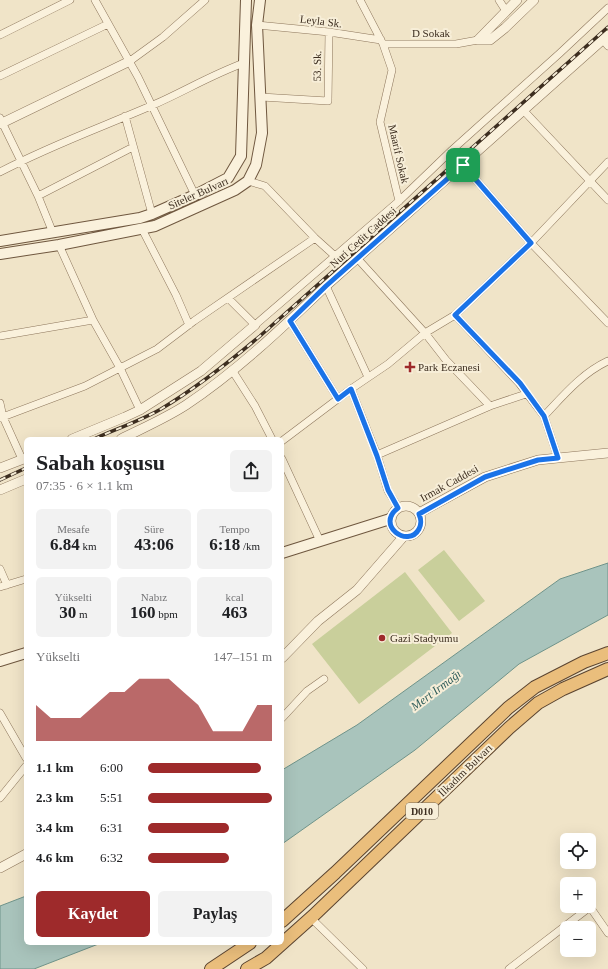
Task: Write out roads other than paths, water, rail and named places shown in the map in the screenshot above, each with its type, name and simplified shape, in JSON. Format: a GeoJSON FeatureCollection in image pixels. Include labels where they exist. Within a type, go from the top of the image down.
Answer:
{"type":"FeatureCollection","features":[{"type":"Feature","properties":{"kind":"highway","name":"İlkadım Bulvarı"},"geometry":{"type":"LineString","coordinates":[[284,919],[335,873],[508,708],[535,686],[584,662],[608,653]]}},
{"type":"Feature","properties":{"kind":"highway","name":"İlkadım Bulvarı"},"geometry":{"type":"LineString","coordinates":[[284,942],[311,918],[509,728],[538,703],[563,689],[608,669]]}},
{"type":"Feature","properties":{"kind":"highway"},"geometry":{"type":"LineString","coordinates":[[211,969],[247,945]]}},
{"type":"Feature","properties":{"kind":"highway","name":"İlkadım Bulvarı"},"geometry":{"type":"LineString","coordinates":[[247,969],[266,958],[281,945]]}},
{"type":"Feature","properties":{"kind":"main road","name":"Siteler Bulvarı"},"geometry":{"type":"LineString","coordinates":[[0,241],[140,218],[195,195],[228,178],[241,156],[246,0]]}},
{"type":"Feature","properties":{"kind":"main road"},"geometry":{"type":"LineString","coordinates":[[248,181],[256,165],[262,133],[257,25],[260,0]]}},
{"type":"Feature","properties":{"kind":"main road","name":"Siteler Bulvarı"},"geometry":{"type":"LineString","coordinates":[[0,254],[59,245],[155,226],[235,190],[248,181]]}},
{"type":"Feature","properties":{"kind":"main road"},"geometry":{"type":"LineString","coordinates":[[284,552],[390,519]]}},
{"type":"Feature","properties":{"kind":"main road"},"geometry":{"type":"LineString","coordinates":[[0,661],[24,653]]}},
{"type":"Feature","properties":{"kind":"street"},"geometry":{"type":"LineString","coordinates":[[0,35],[70,0]]}},
{"type":"Feature","properties":{"kind":"street"},"geometry":{"type":"LineString","coordinates":[[95,0],[130,61],[195,195]]}},
{"type":"Feature","properties":{"kind":"street"},"geometry":{"type":"LineString","coordinates":[[53,233],[38,196],[1,122],[130,61],[163,37],[205,0]]}},
{"type":"Feature","properties":{"kind":"street","name":"Maarif Sokak"},"geometry":{"type":"LineString","coordinates":[[360,0],[382,42],[392,70],[380,122],[399,201]]}},
{"type":"Feature","properties":{"kind":"street"},"geometry":{"type":"LineString","coordinates":[[499,0],[506,11]]}},
{"type":"Feature","properties":{"kind":"street"},"geometry":{"type":"LineString","coordinates":[[478,40],[517,0]]}},
{"type":"Feature","properties":{"kind":"street"},"geometry":{"type":"LineString","coordinates":[[478,40],[490,40],[505,28],[534,0]]}},
{"type":"Feature","properties":{"kind":"street"},"geometry":{"type":"LineString","coordinates":[[77,437],[140,410],[201,371],[399,201],[452,150],[608,8]]}},
{"type":"Feature","properties":{"kind":"street"},"geometry":{"type":"LineString","coordinates":[[0,76],[108,24]]}},
{"type":"Feature","properties":{"kind":"street","name":"Leyla Sk."},"geometry":{"type":"LineString","coordinates":[[257,25],[329,32],[382,42]]}},
{"type":"Feature","properties":{"kind":"street","name":"53. Sk."},"geometry":{"type":"LineString","coordinates":[[261,97],[328,101],[329,32]]}},
{"type":"Feature","properties":{"kind":"street","name":"D Sokak"},"geometry":{"type":"LineString","coordinates":[[382,42],[456,44],[478,40]]}},
{"type":"Feature","properties":{"kind":"street","name":"Nuri Cedit Caddesi"},"geometry":{"type":"LineString","coordinates":[[125,437],[186,405],[232,370],[290,321],[357,258],[524,110],[606,41]]}},
{"type":"Feature","properties":{"kind":"street"},"geometry":{"type":"LineString","coordinates":[[0,172],[21,161],[152,105],[244,63]]}},
{"type":"Feature","properties":{"kind":"street"},"geometry":{"type":"LineString","coordinates":[[524,110],[608,200]]}},
{"type":"Feature","properties":{"kind":"street"},"geometry":{"type":"LineString","coordinates":[[125,116],[152,214]]}},
{"type":"Feature","properties":{"kind":"street"},"geometry":{"type":"LineString","coordinates":[[38,196],[133,147]]}},
{"type":"Feature","properties":{"kind":"street"},"geometry":{"type":"LineString","coordinates":[[284,440],[351,389],[388,364],[425,333],[455,315],[531,243],[608,162]]}},
{"type":"Feature","properties":{"kind":"street"},"geometry":{"type":"LineString","coordinates":[[463,165],[531,243],[608,324]]}},
{"type":"Feature","properties":{"kind":"street"},"geometry":{"type":"LineString","coordinates":[[248,181],[265,186],[315,238],[335,256]]}},
{"type":"Feature","properties":{"kind":"street"},"geometry":{"type":"LineString","coordinates":[[142,229],[189,325]]}},
{"type":"Feature","properties":{"kind":"street"},"geometry":{"type":"LineString","coordinates":[[2,418],[85,386],[157,349],[189,325],[315,238]]}},
{"type":"Feature","properties":{"kind":"street"},"geometry":{"type":"LineString","coordinates":[[59,245],[93,320],[120,368],[140,410]]}},
{"type":"Feature","properties":{"kind":"street"},"geometry":{"type":"LineString","coordinates":[[357,258],[425,333],[446,360],[490,406]]}},
{"type":"Feature","properties":{"kind":"street"},"geometry":{"type":"LineString","coordinates":[[326,286],[368,377]]}},
{"type":"Feature","properties":{"kind":"street"},"geometry":{"type":"LineString","coordinates":[[228,298],[255,325]]}},
{"type":"Feature","properties":{"kind":"street"},"geometry":{"type":"LineString","coordinates":[[455,315],[520,383],[526,394],[544,416],[558,458]]}},
{"type":"Feature","properties":{"kind":"street"},"geometry":{"type":"LineString","coordinates":[[0,336],[93,320]]}},
{"type":"Feature","properties":{"kind":"street"},"geometry":{"type":"LineString","coordinates":[[290,321],[338,399]]}},
{"type":"Feature","properties":{"kind":"street"},"geometry":{"type":"LineString","coordinates":[[544,416],[573,384],[608,361]]}},
{"type":"Feature","properties":{"kind":"street"},"geometry":{"type":"LineString","coordinates":[[232,370],[255,406],[271,437]]}},
{"type":"Feature","properties":{"kind":"street"},"geometry":{"type":"LineString","coordinates":[[351,389],[377,456],[388,490],[398,508]]}},
{"type":"Feature","properties":{"kind":"street"},"geometry":{"type":"LineString","coordinates":[[377,456],[490,406],[526,394]]}},
{"type":"Feature","properties":{"kind":"street"},"geometry":{"type":"LineString","coordinates":[[0,403],[2,418],[24,458],[0,468]]}},
{"type":"Feature","properties":{"kind":"street","name":"Irmak Caddesi"},"geometry":{"type":"LineString","coordinates":[[419,514],[485,477],[538,460],[608,454]]}},
{"type":"Feature","properties":{"kind":"street"},"geometry":{"type":"LineString","coordinates":[[284,463],[320,541]]}},
{"type":"Feature","properties":{"kind":"street"},"geometry":{"type":"LineString","coordinates":[[0,490],[24,480]]}},
{"type":"Feature","properties":{"kind":"street"},"geometry":{"type":"LineString","coordinates":[[403,506],[412,507],[419,514],[421,518],[420,528],[413,534],[404,536],[399,535],[392,528],[390,519],[394,510],[403,506]]}},
{"type":"Feature","properties":{"kind":"street"},"geometry":{"type":"LineString","coordinates":[[284,655],[318,621],[357,590],[404,536]]}},
{"type":"Feature","properties":{"kind":"street"},"geometry":{"type":"LineString","coordinates":[[0,569],[4,586],[24,579]]}},
{"type":"Feature","properties":{"kind":"street"},"geometry":{"type":"LineString","coordinates":[[284,716],[307,691],[324,679]]}},
{"type":"Feature","properties":{"kind":"street"},"geometry":{"type":"LineString","coordinates":[[0,713],[3,724],[24,755]]}},
{"type":"Feature","properties":{"kind":"street"},"geometry":{"type":"LineString","coordinates":[[0,798],[24,768]]}},
{"type":"Feature","properties":{"kind":"street"},"geometry":{"type":"LineString","coordinates":[[0,868],[24,855]]}},
{"type":"Feature","properties":{"kind":"street"},"geometry":{"type":"LineString","coordinates":[[509,969],[590,907],[608,933]]}},
{"type":"Feature","properties":{"kind":"street"},"geometry":{"type":"LineString","coordinates":[[311,918],[363,969]]}},
{"type":"Feature","properties":{"kind":"water","name":"Mert Irmağı"},"geometry":{"type":"Polygon","coordinates":[[[608,563],[608,615],[519,664],[415,750],[284,843],[284,769],[357,725],[560,579],[608,563]]]}},
{"type":"Feature","properties":{"kind":"water"},"geometry":{"type":"Polygon","coordinates":[[[24,897],[24,945],[96,945],[34,969],[0,969],[0,906],[24,897]]]}},
{"type":"Feature","properties":{"kind":"railway"},"geometry":{"type":"LineString","coordinates":[[99,437],[161,409],[199,384],[236,356],[608,27]]}},
{"type":"Feature","properties":{"kind":"railway"},"geometry":{"type":"LineString","coordinates":[[0,480],[24,469]]}},
{"type":"Feature","properties":{"kind":"place","name":"Park Eczanesi"},"geometry":{"type":"Point","coordinates":[410,367]}},
{"type":"Feature","properties":{"kind":"place","name":"Gazi Stadyumu"},"geometry":{"type":"Point","coordinates":[382,638]}}]}
